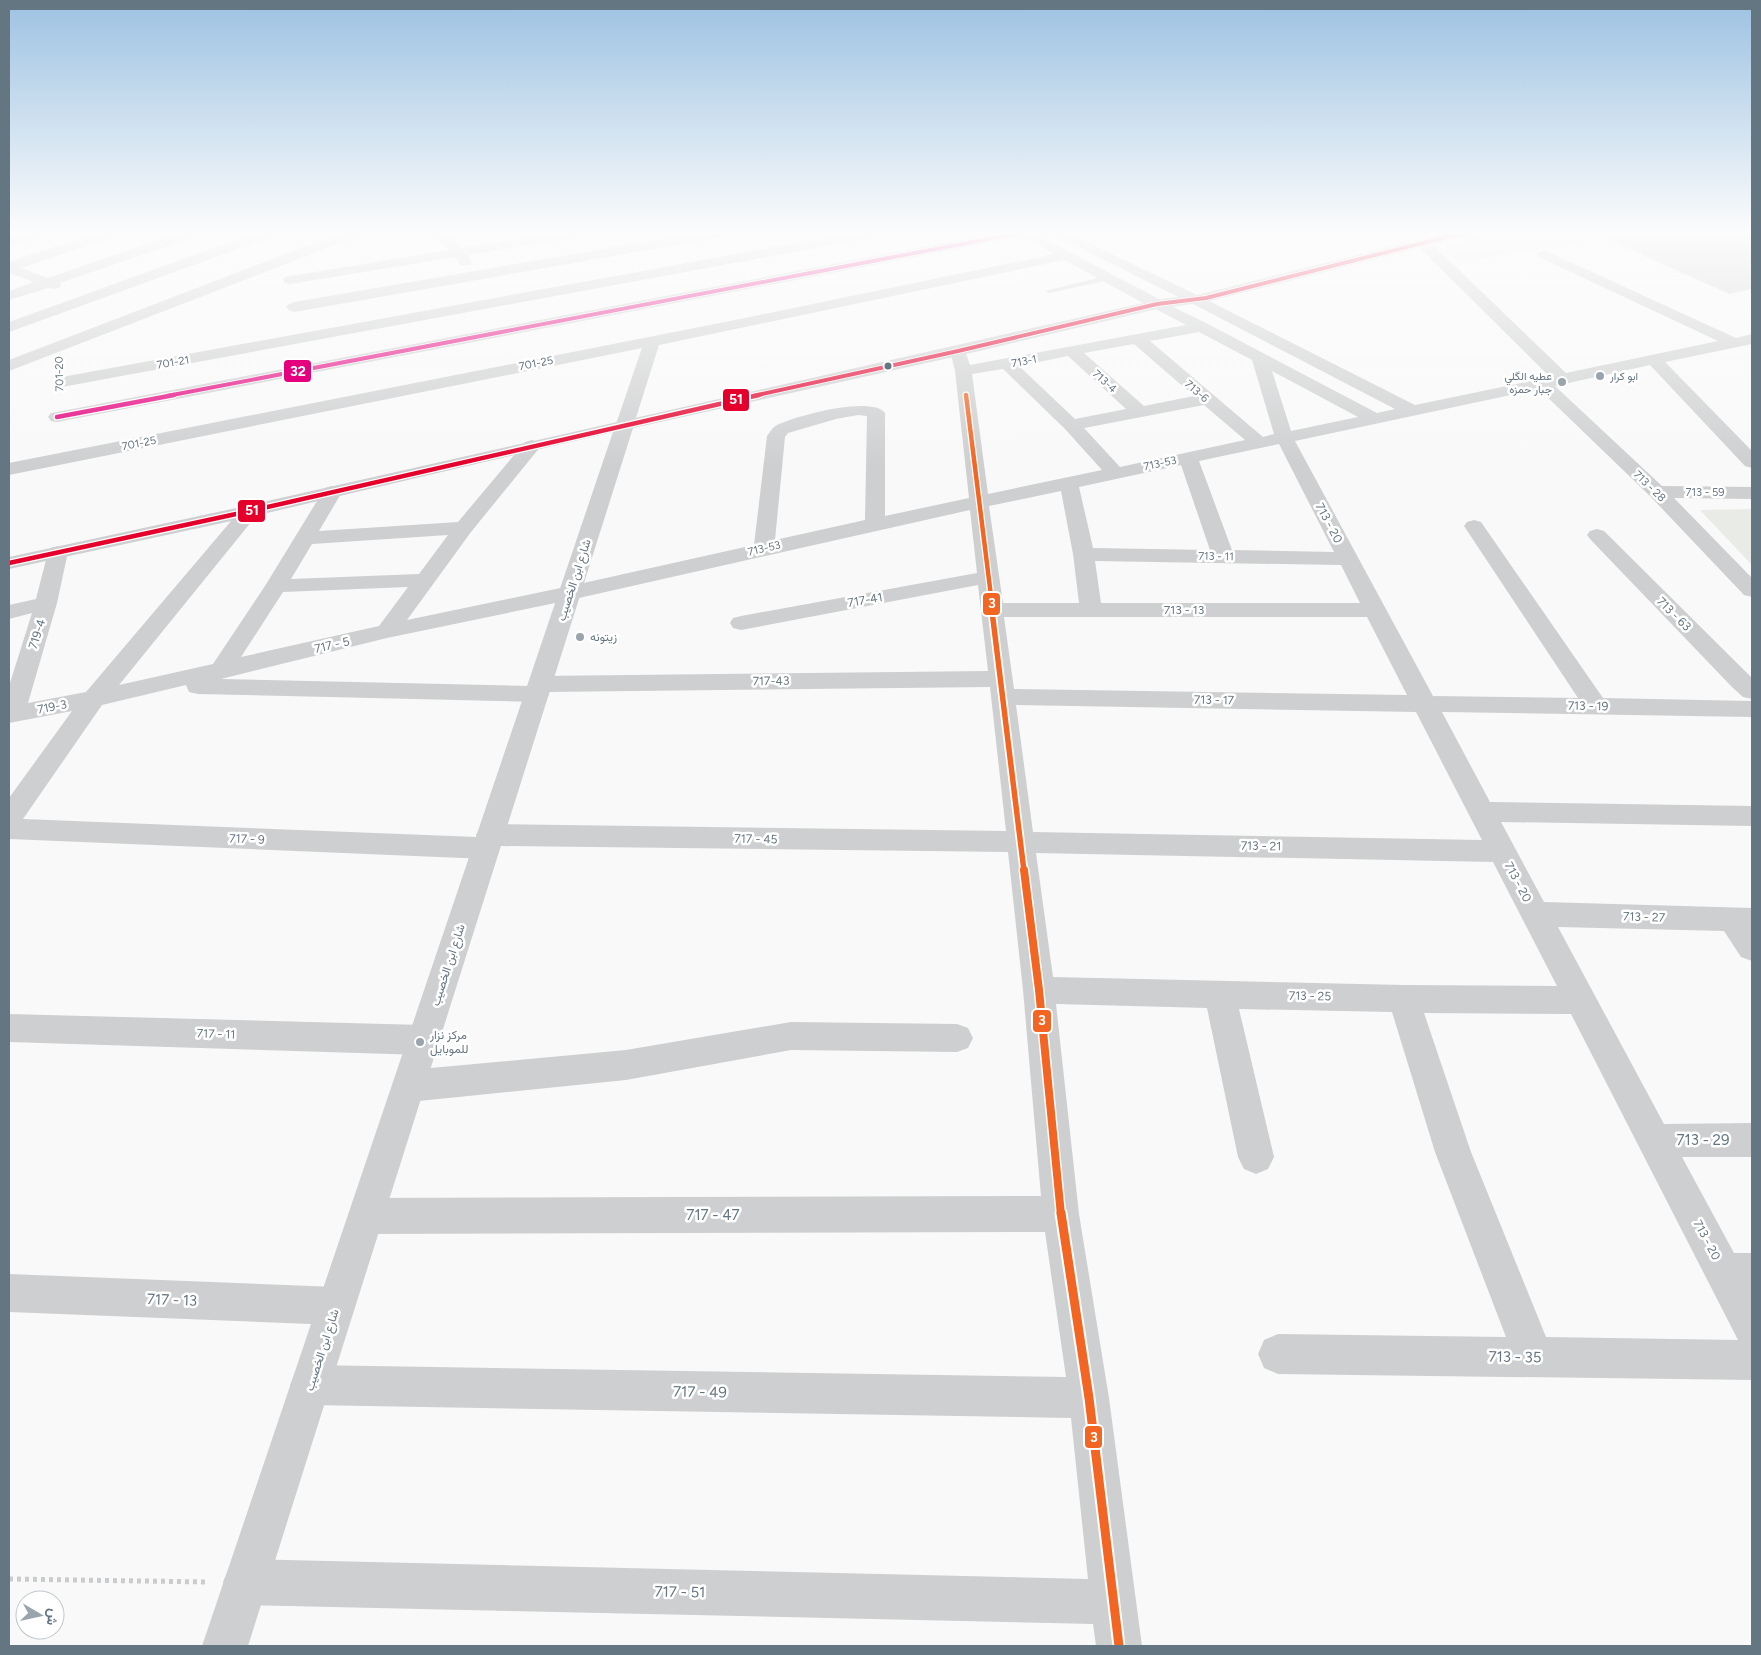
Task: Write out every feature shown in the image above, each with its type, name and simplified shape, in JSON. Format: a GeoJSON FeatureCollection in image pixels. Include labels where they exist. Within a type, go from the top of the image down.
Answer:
{"type":"FeatureCollection","features":[{"type":"Feature","properties":{"kind":"street"},"geometry":{"type":"LineString","coordinates":[[9,327],[56,310]]}},
{"type":"Feature","properties":{"kind":"street"},"geometry":{"type":"LineString","coordinates":[[117,310],[134,317]]}},
{"type":"Feature","properties":{"kind":"street"},"geometry":{"type":"LineString","coordinates":[[9,366],[152,310]]}},
{"type":"Feature","properties":{"kind":"street"},"geometry":{"type":"LineString","coordinates":[[295,310],[299,339],[313,388]]}},
{"type":"Feature","properties":{"kind":"street","name":"701-21"},"geometry":{"type":"LineString","coordinates":[[62,382],[454,310]]}},
{"type":"Feature","properties":{"kind":"street"},"geometry":{"type":"LineString","coordinates":[[490,310],[502,332]]}},
{"type":"Feature","properties":{"kind":"street"},"geometry":{"type":"LineString","coordinates":[[57,417],[313,388],[502,332],[617,310]]}},
{"type":"Feature","properties":{"kind":"street"},"geometry":{"type":"LineString","coordinates":[[732,310],[745,323]]}},
{"type":"Feature","properties":{"kind":"street","name":"701-25"},"geometry":{"type":"LineString","coordinates":[[9,469],[313,388],[538,363],[807,310]]}},
{"type":"Feature","properties":{"kind":"street"},"geometry":{"type":"LineString","coordinates":[[9,563],[250,511],[1131,310]]}},
{"type":"Feature","properties":{"kind":"street"},"geometry":{"type":"LineString","coordinates":[[1169,310],[1374,418]]}},
{"type":"Feature","properties":{"kind":"street"},"geometry":{"type":"LineString","coordinates":[[1216,310],[1411,410]]}},
{"type":"Feature","properties":{"kind":"street","name":"713 - 28"},"geometry":{"type":"LineString","coordinates":[[1486,310],[1752,590]]}},
{"type":"Feature","properties":{"kind":"street"},"geometry":{"type":"LineString","coordinates":[[1673,310],[1743,341]]}},
{"type":"Feature","properties":{"kind":"street","name":"713-1"},"geometry":{"type":"LineString","coordinates":[[963,371],[1202,327]]}},
{"type":"Feature","properties":{"kind":"street"},"geometry":{"type":"LineString","coordinates":[[519,329],[538,363]]}},
{"type":"Feature","properties":{"kind":"street","name":"713-6"},"geometry":{"type":"LineString","coordinates":[[1138,339],[1206,399],[1271,440]]}},
{"type":"Feature","properties":{"kind":"street","name":"شارع ابن الخصيب"},"geometry":{"type":"LineString","coordinates":[[225,1646],[652,341]]}},
{"type":"Feature","properties":{"kind":"street","name":"713-53"},"geometry":{"type":"LineString","coordinates":[[570,593],[980,501],[1743,341]]}},
{"type":"Feature","properties":{"kind":"street","name":"701-20"},"geometry":{"type":"LineString","coordinates":[[48,460],[62,382],[58,346]]}},
{"type":"Feature","properties":{"kind":"street"},"geometry":{"type":"LineString","coordinates":[[958,351],[963,371],[980,501],[1039,990],[1060,1214],[1089,1398],[1119,1646]]}},
{"type":"Feature","properties":{"kind":"street","name":"713-4"},"geometry":{"type":"LineString","coordinates":[[1072,351],[1139,411]]}},
{"type":"Feature","properties":{"kind":"street"},"geometry":{"type":"LineString","coordinates":[[1259,357],[1271,440]]}},
{"type":"Feature","properties":{"kind":"street"},"geometry":{"type":"LineString","coordinates":[[1654,360],[1752,462]]}},
{"type":"Feature","properties":{"kind":"street"},"geometry":{"type":"LineString","coordinates":[[1008,364],[1071,426],[1115,473]]}},
{"type":"Feature","properties":{"kind":"street"},"geometry":{"type":"LineString","coordinates":[[1071,426],[1206,399]]}},
{"type":"Feature","properties":{"kind":"street"},"geometry":{"type":"LineString","coordinates":[[764,548],[776,436],[782,429],[859,409],[870,410],[876,413],[875,524]]}},
{"type":"Feature","properties":{"kind":"street","name":"713 - 20"},"geometry":{"type":"LineString","coordinates":[[1271,440],[1348,559],[1654,1140],[1738,1272],[1752,1326]]}},
{"type":"Feature","properties":{"kind":"street"},"geometry":{"type":"LineString","coordinates":[[387,632],[464,528],[532,446]]}},
{"type":"Feature","properties":{"kind":"street"},"geometry":{"type":"LineString","coordinates":[[1188,457],[1223,556]]}},
{"type":"Feature","properties":{"kind":"street"},"geometry":{"type":"LineString","coordinates":[[1069,482],[1084,554],[1092,609]]}},
{"type":"Feature","properties":{"kind":"street"},"geometry":{"type":"LineString","coordinates":[[220,671],[276,586],[332,492]]}},
{"type":"Feature","properties":{"kind":"street","name":"713 - 59"},"geometry":{"type":"LineString","coordinates":[[1657,492],[1752,492]]}},
{"type":"Feature","properties":{"kind":"street"},"geometry":{"type":"LineString","coordinates":[[9,818],[94,699],[250,511]]}},
{"type":"Feature","properties":{"kind":"street"},"geometry":{"type":"LineString","coordinates":[[1474,526],[1596,706]]}},
{"type":"Feature","properties":{"kind":"street"},"geometry":{"type":"LineString","coordinates":[[305,538],[464,528]]}},
{"type":"Feature","properties":{"kind":"street","name":"713 - 63"},"geometry":{"type":"LineString","coordinates":[[1597,535],[1752,691]]}},
{"type":"Feature","properties":{"kind":"street","name":"719-4"},"geometry":{"type":"LineString","coordinates":[[10,715],[46,603],[58,552]]}},
{"type":"Feature","properties":{"kind":"street","name":"713 - 11"},"geometry":{"type":"LineString","coordinates":[[1084,554],[1348,559]]}},
{"type":"Feature","properties":{"kind":"street","name":"717-41"},"geometry":{"type":"LineString","coordinates":[[741,623],[989,577]]}},
{"type":"Feature","properties":{"kind":"street"},"geometry":{"type":"LineString","coordinates":[[276,586],[427,580]]}},
{"type":"Feature","properties":{"kind":"street","name":"717 - 5"},"geometry":{"type":"LineString","coordinates":[[94,699],[387,632],[570,593]]}},
{"type":"Feature","properties":{"kind":"street"},"geometry":{"type":"LineString","coordinates":[[9,612],[46,603]]}},
{"type":"Feature","properties":{"kind":"street","name":"713 - 13"},"geometry":{"type":"LineString","coordinates":[[993,610],[1375,610]]}},
{"type":"Feature","properties":{"kind":"street","name":"717-43"},"geometry":{"type":"LineString","coordinates":[[156,685],[538,689],[1002,688]]}},
{"type":"Feature","properties":{"kind":"street","name":"713 - 17"},"geometry":{"type":"LineString","coordinates":[[1002,688],[1425,704]]}},
{"type":"Feature","properties":{"kind":"street","name":"719-3"},"geometry":{"type":"LineString","coordinates":[[10,715],[94,699]]}},
{"type":"Feature","properties":{"kind":"street","name":"713 - 19"},"geometry":{"type":"LineString","coordinates":[[1425,704],[1752,709]]}},
{"type":"Feature","properties":{"kind":"street"},"geometry":{"type":"LineString","coordinates":[[1482,812],[1752,816]]}},
{"type":"Feature","properties":{"kind":"street","name":"717 - 9"},"geometry":{"type":"LineString","coordinates":[[9,829],[488,842]]}},
{"type":"Feature","properties":{"kind":"street","name":"717 - 45"},"geometry":{"type":"LineString","coordinates":[[488,842],[1021,842]]}},
{"type":"Feature","properties":{"kind":"street","name":"713 - 21"},"geometry":{"type":"LineString","coordinates":[[1021,842],[1502,851]]}},
{"type":"Feature","properties":{"kind":"street","name":"713 - 27"},"geometry":{"type":"LineString","coordinates":[[1535,914],[1742,920]]}},
{"type":"Feature","properties":{"kind":"street"},"geometry":{"type":"LineString","coordinates":[[1742,920],[1752,948]]}},
{"type":"Feature","properties":{"kind":"street","name":"713 - 25"},"geometry":{"type":"LineString","coordinates":[[1039,990],[1404,999],[1580,1000]]}},
{"type":"Feature","properties":{"kind":"street"},"geometry":{"type":"LineString","coordinates":[[1220,994],[1256,1157]]}},
{"type":"Feature","properties":{"kind":"street"},"geometry":{"type":"LineString","coordinates":[[1404,999],[1453,1152],[1534,1358]]}},
{"type":"Feature","properties":{"kind":"street","name":"717 - 11"},"geometry":{"type":"LineString","coordinates":[[9,1028],[423,1040]]}},
{"type":"Feature","properties":{"kind":"street"},"geometry":{"type":"LineString","coordinates":[[409,1086],[626,1064],[790,1036],[957,1038]]}},
{"type":"Feature","properties":{"kind":"street","name":"713 - 29"},"geometry":{"type":"LineString","coordinates":[[1654,1140],[1752,1140]]}},
{"type":"Feature","properties":{"kind":"street","name":"717 - 47"},"geometry":{"type":"LineString","coordinates":[[366,1216],[1060,1214]]}},
{"type":"Feature","properties":{"kind":"street","name":"717 - 13"},"geometry":{"type":"LineString","coordinates":[[9,1294],[336,1306]]}},
{"type":"Feature","properties":{"kind":"street","name":"713 - 35"},"geometry":{"type":"LineString","coordinates":[[1278,1354],[1752,1360]]}},
{"type":"Feature","properties":{"kind":"street","name":"717 - 49"},"geometry":{"type":"LineString","coordinates":[[310,1385],[1089,1398]]}},
{"type":"Feature","properties":{"kind":"street","name":"717 - 51"},"geometry":{"type":"LineString","coordinates":[[246,1582],[1114,1602]]}},
{"type":"Feature","properties":{"kind":"path"},"geometry":{"type":"LineString","coordinates":[[9,1579],[246,1582]]}},
{"type":"Feature","properties":{"kind":"shaded area"},"geometry":{"type":"Polygon","coordinates":[[[1752,509],[1752,565],[1700,510],[1752,509]]]}},
{"type":"Feature","properties":{"kind":"transit line","name":"32"},"geometry":{"type":"LineString","coordinates":[[57,417],[615,310]]}},
{"type":"Feature","properties":{"kind":"transit line","name":"51"},"geometry":{"type":"LineString","coordinates":[[9,563],[250,511],[1131,310]]}},
{"type":"Feature","properties":{"kind":"transit line","name":"3"},"geometry":{"type":"LineString","coordinates":[[966,395],[1039,990],[1061,1214],[1089,1398],[1119,1646]]}},
{"type":"Feature","properties":{"kind":"place","name":"ابو كرار"},"geometry":{"type":"Point","coordinates":[1600,376]}},
{"type":"Feature","properties":{"kind":"place","name":"عطيه الگلي جبار حمزه"},"geometry":{"type":"Point","coordinates":[1562,382]}},
{"type":"Feature","properties":{"kind":"place","name":"زيتونه"},"geometry":{"type":"Point","coordinates":[580,637]}},
{"type":"Feature","properties":{"kind":"place","name":"مركز نزار للموبايل"},"geometry":{"type":"Point","coordinates":[420,1042]}}]}
